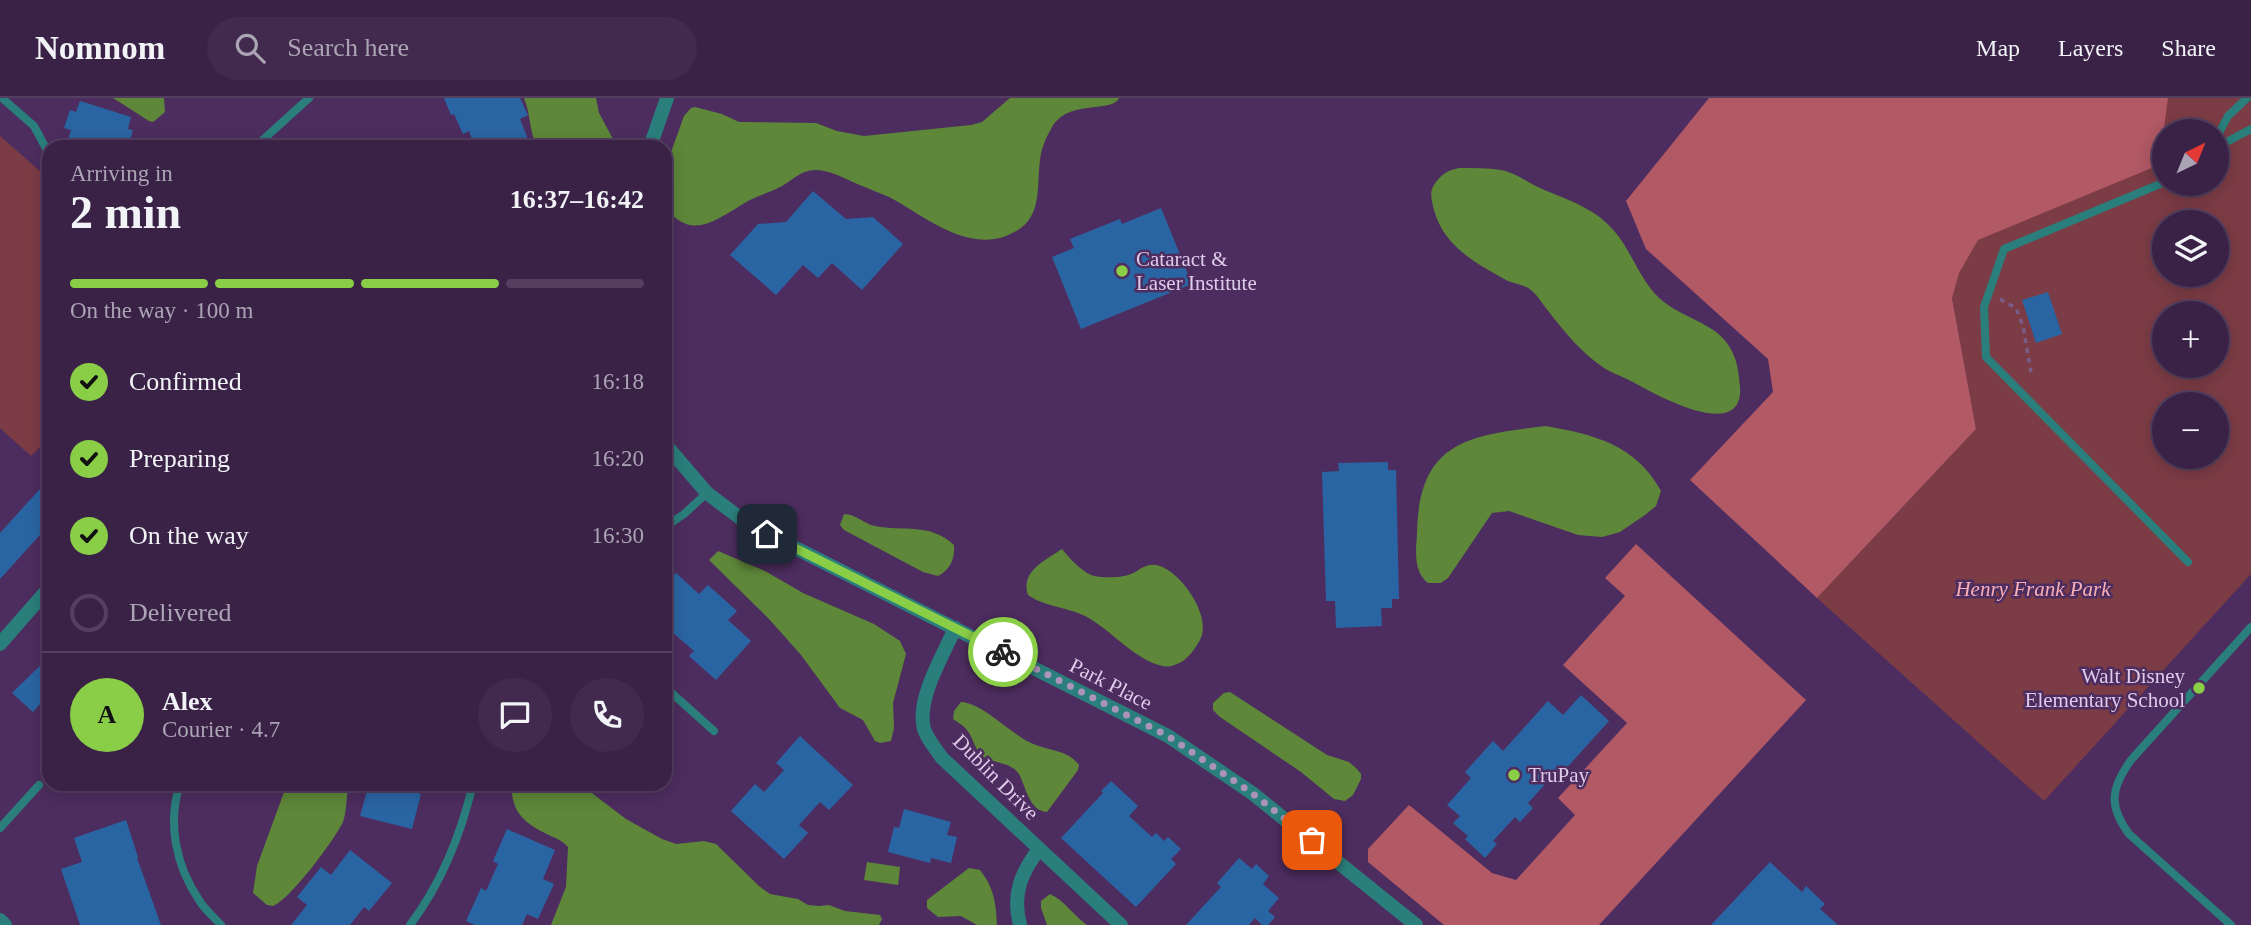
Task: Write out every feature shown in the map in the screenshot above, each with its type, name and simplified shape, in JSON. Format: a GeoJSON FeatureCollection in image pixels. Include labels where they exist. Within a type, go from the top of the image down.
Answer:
{"type":"FeatureCollection","features":[{"type":"Feature","properties":{"kind":"street"},"geometry":{"type":"LineString","coordinates":[[652,140],[667,98]]}},
{"type":"Feature","properties":{"kind":"street","name":"Park Place"},"geometry":{"type":"LineString","coordinates":[[672,452],[707,493],[748,524],[1168,736],[1291,822],[1416,925]]}},
{"type":"Feature","properties":{"kind":"street"},"geometry":{"type":"LineString","coordinates":[[0,644],[42,596]]}},
{"type":"Feature","properties":{"kind":"street","name":"Dublin Drive"},"geometry":{"type":"LineString","coordinates":[[955,628],[926,694],[922,710],[924,731],[942,758],[1121,925]]}},
{"type":"Feature","properties":{"kind":"street"},"geometry":{"type":"LineString","coordinates":[[1020,925],[1017,889],[1024,870],[1040,849]]}},
{"type":"Feature","properties":{"kind":"street"},"geometry":{"type":"LineString","coordinates":[[0,920],[5,925]]}},
{"type":"Feature","properties":{"kind":"lane"},"geometry":{"type":"LineString","coordinates":[[2,98],[34,126],[42,141]]}},
{"type":"Feature","properties":{"kind":"lane"},"geometry":{"type":"LineString","coordinates":[[263,140],[309,98]]}},
{"type":"Feature","properties":{"kind":"lane"},"geometry":{"type":"LineString","coordinates":[[2227,119],[2247,98]]}},
{"type":"Feature","properties":{"kind":"lane"},"geometry":{"type":"LineString","coordinates":[[2230,140],[2251,128]]}},
{"type":"Feature","properties":{"kind":"lane"},"geometry":{"type":"LineString","coordinates":[[2152,187],[2004,248],[1984,307],[1986,357],[2188,562]]}},
{"type":"Feature","properties":{"kind":"lane"},"geometry":{"type":"LineString","coordinates":[[672,522],[707,493]]}},
{"type":"Feature","properties":{"kind":"lane"},"geometry":{"type":"LineString","coordinates":[[2231,925],[2129,834],[2117,818],[2115,788],[2131,760],[2251,627]]}},
{"type":"Feature","properties":{"kind":"lane"},"geometry":{"type":"LineString","coordinates":[[672,693],[714,730]]}},
{"type":"Feature","properties":{"kind":"lane"},"geometry":{"type":"LineString","coordinates":[[0,828],[39,785]]}},
{"type":"Feature","properties":{"kind":"lane"},"geometry":{"type":"LineString","coordinates":[[178,791],[173,833],[183,869],[199,902],[221,925]]}},
{"type":"Feature","properties":{"kind":"lane"},"geometry":{"type":"LineString","coordinates":[[410,925],[425,905],[452,853],[472,791]]}},
{"type":"Feature","properties":{"kind":"path"},"geometry":{"type":"LineString","coordinates":[[1988,295],[2016,308],[2023,326],[2031,372]]}},
{"type":"Feature","properties":{"kind":"green space","name":"Henry Frank Park"},"geometry":{"type":"Polygon","coordinates":[[[1732,98],[2251,98],[2251,574],[2044,801],[1817,598],[1976,429],[1952,298],[1732,98]]]}},
{"type":"Feature","properties":{"kind":"green space"},"geometry":{"type":"Polygon","coordinates":[[[0,136],[42,173],[42,445],[31,456],[0,428],[0,136]]]}},
{"type":"Feature","properties":{"kind":"shaded area"},"geometry":{"type":"Polygon","coordinates":[[[113,98],[164,98],[165,112],[153,122],[149,121],[113,98]]]}},
{"type":"Feature","properties":{"kind":"shaded area"},"geometry":{"type":"Polygon","coordinates":[[[524,98],[596,98],[599,113],[613,140],[535,140],[524,98]]]}},
{"type":"Feature","properties":{"kind":"shaded area"},"geometry":{"type":"Polygon","coordinates":[[[1010,98],[1119,98],[1114,103],[1077,110],[1058,119],[1041,152],[1038,194],[1032,214],[1027,223],[1006,236],[975,239],[960,235],[931,222],[889,197],[820,170],[801,173],[782,186],[713,221],[694,225],[684,223],[672,215],[672,149],[684,116],[691,108],[722,114],[739,122],[816,123],[837,131],[864,136],[982,122],[1010,98]]]}},
{"type":"Feature","properties":{"kind":"shaded area"},"geometry":{"type":"Polygon","coordinates":[[[1709,98],[2168,98],[2165,119],[2152,119],[2152,168],[1978,240],[1959,273],[1952,298],[1976,429],[1817,598],[1690,480],[1773,392],[1768,359],[1646,249],[1626,201],[1709,98]]]}},
{"type":"Feature","properties":{"kind":"shaded area"},"geometry":{"type":"Polygon","coordinates":[[[1459,168],[1506,171],[1583,207],[1602,219],[1625,245],[1657,296],[1713,330],[1729,345],[1738,371],[1740,387],[1737,404],[1728,412],[1713,414],[1696,410],[1659,396],[1608,370],[1579,347],[1530,289],[1508,281],[1463,253],[1445,234],[1431,197],[1432,188],[1439,178],[1459,168]]]}},
{"type":"Feature","properties":{"kind":"shaded area"},"geometry":{"type":"Polygon","coordinates":[[[1546,426],[1597,438],[1626,452],[1651,475],[1661,491],[1656,506],[1620,532],[1602,537],[1578,535],[1509,511],[1492,513],[1448,578],[1441,583],[1428,583],[1418,567],[1417,533],[1420,502],[1427,479],[1438,461],[1453,448],[1471,440],[1518,429],[1546,426]]]}},
{"type":"Feature","properties":{"kind":"shaded area"},"geometry":{"type":"Polygon","coordinates":[[[844,514],[875,526],[935,533],[954,545],[951,564],[938,576],[923,572],[844,530],[840,525],[844,514]]]}},
{"type":"Feature","properties":{"kind":"shaded area"},"geometry":{"type":"Polygon","coordinates":[[[1636,544],[1806,700],[1599,925],[1444,925],[1368,862],[1368,849],[1409,805],[1492,873],[1516,880],[1575,815],[1558,798],[1627,723],[1563,665],[1625,596],[1605,578],[1636,544]]]}},
{"type":"Feature","properties":{"kind":"shaded area"},"geometry":{"type":"Polygon","coordinates":[[[1062,549],[1081,569],[1094,576],[1123,576],[1152,565],[1165,568],[1174,574],[1190,593],[1201,615],[1202,635],[1194,650],[1183,661],[1173,665],[1153,663],[1133,652],[1087,617],[1028,595],[1028,579],[1031,573],[1062,549]]]}},
{"type":"Feature","properties":{"kind":"shaded area"},"geometry":{"type":"Polygon","coordinates":[[[718,551],[874,624],[900,641],[906,654],[893,703],[894,728],[891,741],[875,741],[863,720],[840,708],[801,655],[709,560],[718,551]]]}},
{"type":"Feature","properties":{"kind":"shaded area"},"geometry":{"type":"Polygon","coordinates":[[[1230,692],[1327,755],[1349,762],[1361,774],[1353,795],[1345,801],[1334,799],[1301,772],[1220,717],[1213,710],[1213,703],[1224,693],[1230,692]]]}},
{"type":"Feature","properties":{"kind":"shaded area"},"geometry":{"type":"Polygon","coordinates":[[[961,702],[978,707],[1029,742],[1063,753],[1079,765],[1047,812],[1041,811],[1032,803],[1016,770],[984,757],[969,732],[953,719],[954,711],[961,702]]]}},
{"type":"Feature","properties":{"kind":"shaded area"},"geometry":{"type":"Polygon","coordinates":[[[284,791],[348,791],[343,822],[338,830],[301,881],[273,906],[267,905],[253,893],[257,866],[284,791]]]}},
{"type":"Feature","properties":{"kind":"shaded area"},"geometry":{"type":"Polygon","coordinates":[[[589,791],[626,819],[662,839],[676,844],[704,841],[716,844],[770,894],[798,899],[808,905],[829,905],[845,911],[880,915],[882,919],[879,925],[551,925],[566,887],[568,847],[526,821],[516,809],[512,793],[589,791]]]}},
{"type":"Feature","properties":{"kind":"shaded area"},"geometry":{"type":"Polygon","coordinates":[[[867,862],[900,867],[898,885],[864,880],[867,862]]]}},
{"type":"Feature","properties":{"kind":"shaded area"},"geometry":{"type":"Polygon","coordinates":[[[969,868],[980,870],[988,883],[995,903],[997,925],[977,925],[961,916],[938,917],[927,908],[927,900],[969,868]]]}},
{"type":"Feature","properties":{"kind":"shaded area"},"geometry":{"type":"Polygon","coordinates":[[[1050,894],[1087,925],[1047,925],[1041,901],[1050,894]]]}},
{"type":"Feature","properties":{"kind":"building"},"geometry":{"type":"Polygon","coordinates":[[[444,98],[520,98],[528,115],[520,119],[528,140],[472,140],[469,131],[463,134],[454,114],[451,115],[444,98]]]}},
{"type":"Feature","properties":{"kind":"building"},"geometry":{"type":"Polygon","coordinates":[[[80,101],[131,117],[128,129],[133,130],[130,140],[68,140],[71,130],[64,128],[70,110],[76,112],[80,101]]]}},
{"type":"Feature","properties":{"kind":"building"},"geometry":{"type":"Polygon","coordinates":[[[813,191],[846,219],[873,217],[903,244],[862,290],[832,263],[818,278],[803,265],[776,295],[730,255],[758,224],[786,222],[813,191]]]}},
{"type":"Feature","properties":{"kind":"building","name":"Cataract & Laser Institute"},"geometry":{"type":"Polygon","coordinates":[[[1161,208],[1192,284],[1081,329],[1052,257],[1074,248],[1070,239],[1120,219],[1122,224],[1161,208]]]}},
{"type":"Feature","properties":{"kind":"building"},"geometry":{"type":"Polygon","coordinates":[[[2048,292],[2062,334],[2036,343],[2022,300],[2048,292]]]}},
{"type":"Feature","properties":{"kind":"building"},"geometry":{"type":"Polygon","coordinates":[[[1388,462],[1388,470],[1396,470],[1399,599],[1392,599],[1392,608],[1381,608],[1382,626],[1336,628],[1335,601],[1326,601],[1322,472],[1339,471],[1338,463],[1388,462]]]}},
{"type":"Feature","properties":{"kind":"building"},"geometry":{"type":"Polygon","coordinates":[[[42,487],[42,533],[0,579],[0,533],[42,487]]]}},
{"type":"Feature","properties":{"kind":"building"},"geometry":{"type":"Polygon","coordinates":[[[676,573],[699,594],[708,585],[737,611],[728,620],[751,641],[716,680],[689,656],[694,651],[672,632],[672,577],[676,573]]]}},
{"type":"Feature","properties":{"kind":"building"},"geometry":{"type":"Polygon","coordinates":[[[42,664],[42,702],[33,712],[12,693],[42,664]]]}},
{"type":"Feature","properties":{"kind":"building","name":"TruPay"},"geometry":{"type":"Polygon","coordinates":[[[1581,695],[1609,721],[1552,784],[1548,781],[1528,803],[1533,808],[1520,822],[1515,817],[1493,841],[1497,844],[1485,858],[1465,839],[1468,836],[1453,823],[1460,816],[1447,805],[1471,778],[1465,772],[1493,741],[1503,751],[1548,701],[1563,715],[1581,695]]]}},
{"type":"Feature","properties":{"kind":"building"},"geometry":{"type":"Polygon","coordinates":[[[800,736],[853,785],[829,810],[820,802],[799,825],[808,833],[784,859],[731,811],[755,784],[764,792],[784,770],[776,763],[800,736]]]}},
{"type":"Feature","properties":{"kind":"building"},"geometry":{"type":"Polygon","coordinates":[[[1111,781],[1138,806],[1129,816],[1152,837],[1156,833],[1164,841],[1168,837],[1181,849],[1171,859],[1176,864],[1136,907],[1061,838],[1111,781]]]}},
{"type":"Feature","properties":{"kind":"building"},"geometry":{"type":"Polygon","coordinates":[[[367,791],[414,791],[421,794],[412,829],[360,816],[367,791]]]}},
{"type":"Feature","properties":{"kind":"building"},"geometry":{"type":"Polygon","coordinates":[[[904,809],[951,822],[947,835],[957,837],[951,863],[931,858],[930,863],[888,852],[894,827],[899,828],[904,809]]]}},
{"type":"Feature","properties":{"kind":"building"},"geometry":{"type":"Polygon","coordinates":[[[126,820],[161,925],[80,925],[61,869],[82,862],[74,838],[126,820]]]}},
{"type":"Feature","properties":{"kind":"building"},"geometry":{"type":"Polygon","coordinates":[[[507,829],[555,850],[543,879],[554,884],[538,919],[527,914],[522,925],[475,925],[466,921],[481,888],[486,891],[498,864],[493,861],[507,829]]]}},
{"type":"Feature","properties":{"kind":"building"},"geometry":{"type":"Polygon","coordinates":[[[350,850],[392,883],[369,911],[364,907],[350,925],[291,925],[307,905],[297,897],[321,867],[331,875],[350,850]]]}},
{"type":"Feature","properties":{"kind":"building"},"geometry":{"type":"Polygon","coordinates":[[[1239,858],[1252,869],[1256,864],[1269,876],[1263,884],[1279,898],[1268,911],[1275,917],[1268,925],[1262,925],[1255,918],[1249,925],[1186,925],[1221,887],[1217,883],[1239,858]]]}},
{"type":"Feature","properties":{"kind":"building"},"geometry":{"type":"Polygon","coordinates":[[[1770,862],[1802,892],[1806,886],[1825,904],[1820,909],[1838,925],[1711,925],[1770,862]]]}},
{"type":"Feature","properties":{"kind":"way so far"},"geometry":{"type":"LineString","coordinates":[[1003,652],[1168,736],[1252,793],[1312,840]]}},
{"type":"Feature","properties":{"kind":"place","name":"Cataract & Laser Institute"},"geometry":{"type":"Point","coordinates":[1122,271]}},
{"type":"Feature","properties":{"kind":"place","name":"Walt Disney Elementary School"},"geometry":{"type":"Point","coordinates":[2199,688]}},
{"type":"Feature","properties":{"kind":"place","name":"TruPay"},"geometry":{"type":"Point","coordinates":[1514,775]}},
{"type":"Feature","properties":{"kind":"route"},"geometry":{"type":"LineString","coordinates":[[767,534],[1003,652]]}}]}
